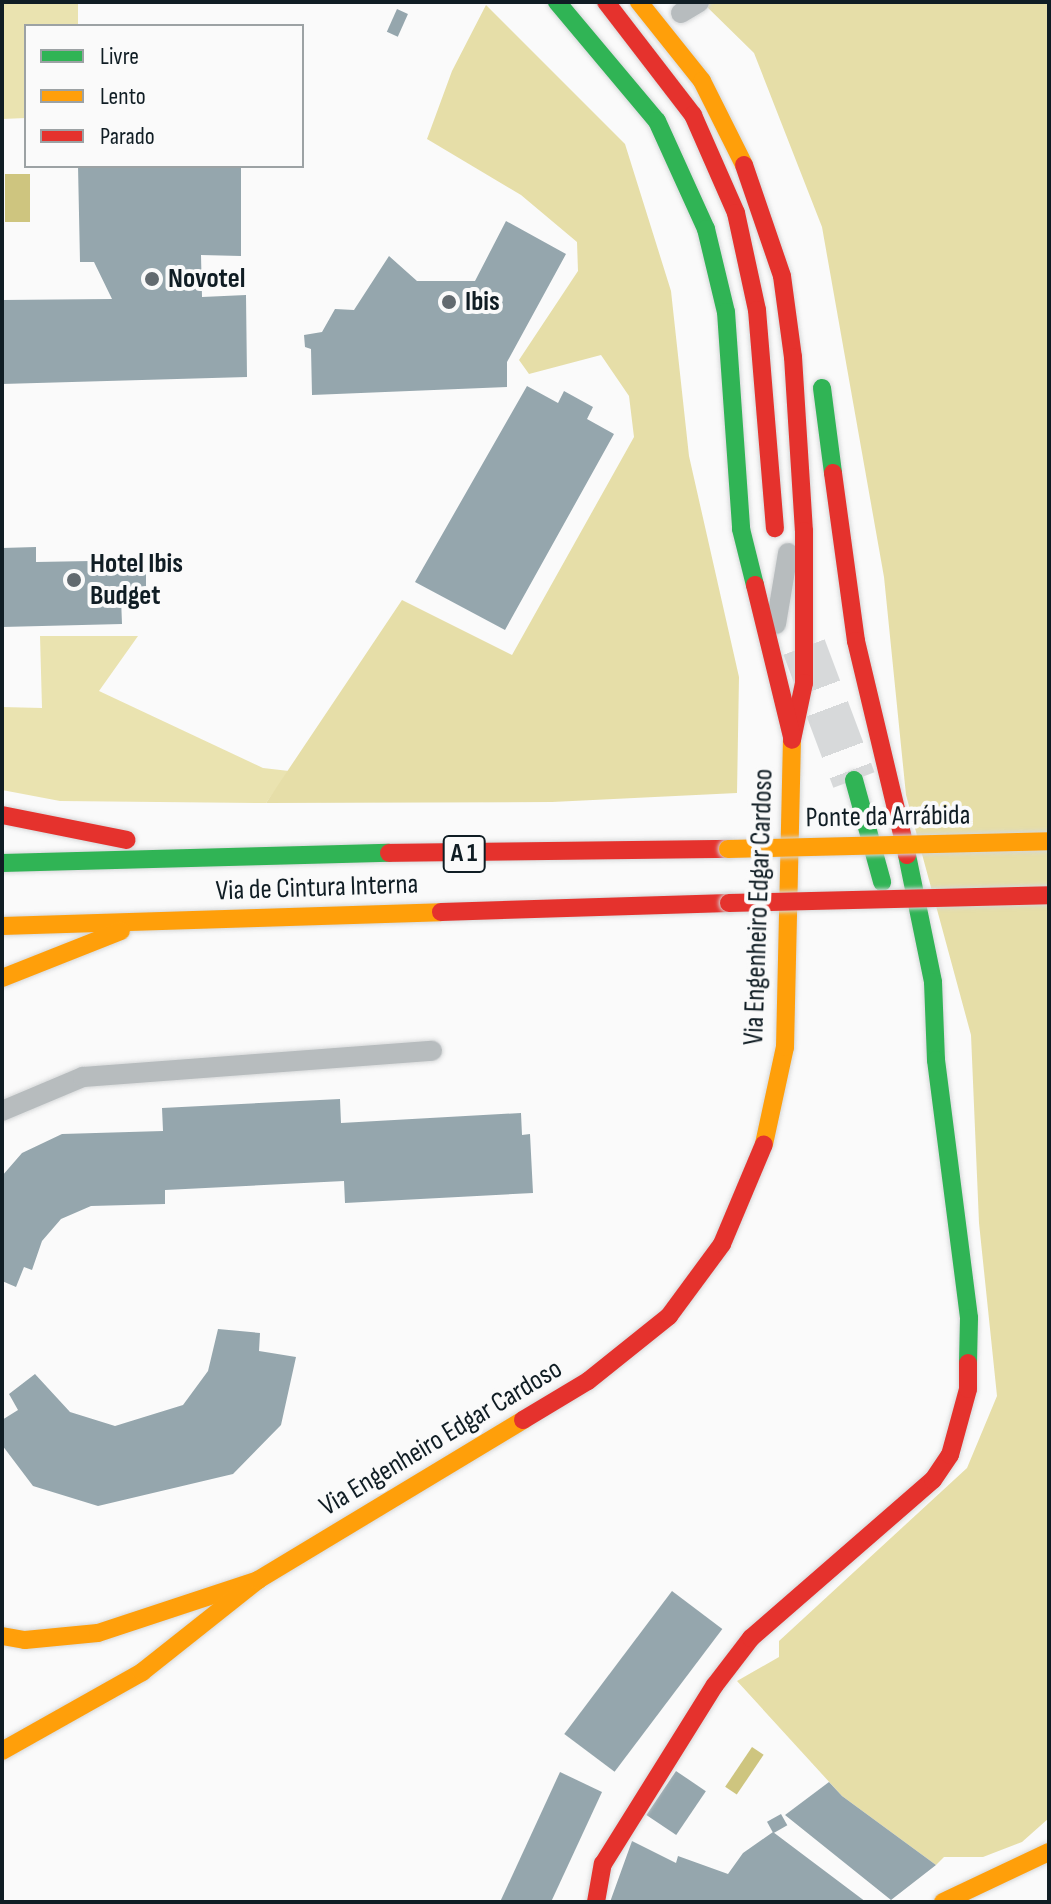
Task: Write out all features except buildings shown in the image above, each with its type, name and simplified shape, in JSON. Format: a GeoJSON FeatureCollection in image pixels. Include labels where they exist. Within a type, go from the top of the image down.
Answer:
{"type":"FeatureCollection","features":[{"type":"Feature","properties":{"kind":"main road"},"geometry":{"type":"LineString","coordinates":[[557,2],[657,121],[706,229],[726,312],[741,529],[768,657],[792,737]]}},
{"type":"Feature","properties":{"kind":"main road"},"geometry":{"type":"LineString","coordinates":[[606,2],[693,115],[736,213],[757,310],[775,528]]}},
{"type":"Feature","properties":{"kind":"main road","name":"Via Engenheiro Edgar Cardoso"},"geometry":{"type":"LineString","coordinates":[[2,1751],[142,1672],[258,1580],[588,1381],[669,1316],[722,1244],[762,1154],[785,1047],[792,737],[804,683],[804,531],[789,330],[782,276],[760,202],[702,81],[639,2]]}},
{"type":"Feature","properties":{"kind":"main road"},"geometry":{"type":"LineString","coordinates":[[596,1902],[603,1864],[673,1748],[751,1638],[933,1480],[950,1455],[968,1389],[969,1318],[936,1060],[933,982],[881,729],[856,641],[819,365]]}},
{"type":"Feature","properties":{"kind":"main road"},"geometry":{"type":"LineString","coordinates":[[854,780],[892,926]]}},
{"type":"Feature","properties":{"kind":"main road"},"geometry":{"type":"LineString","coordinates":[[2,815],[200,855]]}},
{"type":"Feature","properties":{"kind":"main road","name":"Ponte da Arrábida"},"geometry":{"type":"LineString","coordinates":[[728,849],[1049,841]]}},
{"type":"Feature","properties":{"kind":"main road","name":"Via de Cintura Interna"},"geometry":{"type":"LineString","coordinates":[[2,863],[200,855],[728,849]]}},
{"type":"Feature","properties":{"kind":"main road","name":"Via de Cintura Interna"},"geometry":{"type":"LineString","coordinates":[[2,926],[1049,895]]}},
{"type":"Feature","properties":{"kind":"main road"},"geometry":{"type":"LineString","coordinates":[[2,978],[138,924]]}},
{"type":"Feature","properties":{"kind":"main road"},"geometry":{"type":"LineString","coordinates":[[912,1001],[936,1060]]}},
{"type":"Feature","properties":{"kind":"main road"},"geometry":{"type":"LineString","coordinates":[[2,1636],[25,1640],[98,1633],[258,1580]]}},
{"type":"Feature","properties":{"kind":"main road"},"geometry":{"type":"LineString","coordinates":[[943,1902],[1049,1852]]}},
{"type":"Feature","properties":{"kind":"lane"},"geometry":{"type":"LineString","coordinates":[[768,657],[783,566],[790,547],[804,531]]}},
{"type":"Feature","properties":{"kind":"lane"},"geometry":{"type":"LineString","coordinates":[[2,1111],[83,1077],[432,1051]]}},
{"type":"Feature","properties":{"kind":"shaded area"},"geometry":{"type":"Polygon","coordinates":[[[2,2],[78,2],[78,24],[24,24],[24,118],[2,119],[2,2]]]}},
{"type":"Feature","properties":{"kind":"shaded area"},"geometry":{"type":"Polygon","coordinates":[[[702,2],[1049,2],[1049,1818],[1022,1842],[983,1857],[944,1857],[936,1865],[842,1796],[737,1681],[779,1657],[779,1641],[967,1468],[997,1396],[979,1223],[971,1035],[906,795],[884,577],[822,227],[754,53],[702,2]]]}},
{"type":"Feature","properties":{"kind":"shaded area"},"geometry":{"type":"Polygon","coordinates":[[[486,5],[625,144],[671,291],[689,456],[739,677],[737,793],[552,802],[266,803],[402,600],[512,655],[634,437],[629,396],[601,355],[529,374],[519,360],[578,271],[577,242],[521,195],[427,139],[452,71],[486,5]]]}},
{"type":"Feature","properties":{"kind":"shaded area"},"geometry":{"type":"Polygon","coordinates":[[[5,174],[30,174],[30,222],[5,222],[5,174]]]}},
{"type":"Feature","properties":{"kind":"shaded area"},"geometry":{"type":"Polygon","coordinates":[[[40,636],[138,636],[99,691],[263,768],[289,771],[266,803],[60,801],[2,790],[2,707],[42,708],[40,636]]]}},
{"type":"Feature","properties":{"kind":"shaded area"},"geometry":{"type":"Polygon","coordinates":[[[752,1747],[764,1755],[737,1795],[725,1787],[752,1747]]]}},
{"type":"Feature","properties":{"kind":"tunnel"},"geometry":{"type":"LineString","coordinates":[[804,647],[854,780]]}},
{"type":"Feature","properties":{"kind":"traffic: fast"},"geometry":{"type":"LineString","coordinates":[[557,2],[657,121],[706,229],[726,312],[741,529],[755,585]]}},
{"type":"Feature","properties":{"kind":"traffic: fast"},"geometry":{"type":"LineString","coordinates":[[822,388],[833,473]]}},
{"type":"Feature","properties":{"kind":"traffic: fast"},"geometry":{"type":"LineString","coordinates":[[854,780],[882,882]]}},
{"type":"Feature","properties":{"kind":"traffic: fast"},"geometry":{"type":"LineString","coordinates":[[2,863],[389,853]]}},
{"type":"Feature","properties":{"kind":"traffic: fast"},"geometry":{"type":"LineString","coordinates":[[907,855],[933,982],[936,1060],[969,1318],[968,1363]]}},
{"type":"Feature","properties":{"kind":"traffic: slow"},"geometry":{"type":"LineString","coordinates":[[639,2],[702,81],[744,165]]}},
{"type":"Feature","properties":{"kind":"traffic: slow"},"geometry":{"type":"LineString","coordinates":[[764,1144],[785,1047],[792,740]]}},
{"type":"Feature","properties":{"kind":"traffic: slow"},"geometry":{"type":"LineString","coordinates":[[728,849],[1049,841]]}},
{"type":"Feature","properties":{"kind":"traffic: slow"},"geometry":{"type":"LineString","coordinates":[[2,926],[441,912]]}},
{"type":"Feature","properties":{"kind":"traffic: slow"},"geometry":{"type":"LineString","coordinates":[[2,978],[121,931]]}},
{"type":"Feature","properties":{"kind":"traffic: slow"},"geometry":{"type":"LineString","coordinates":[[2,1751],[142,1672],[258,1580],[523,1420]]}},
{"type":"Feature","properties":{"kind":"traffic: slow"},"geometry":{"type":"LineString","coordinates":[[2,1636],[25,1640],[98,1633],[258,1580]]}},
{"type":"Feature","properties":{"kind":"traffic: slow"},"geometry":{"type":"LineString","coordinates":[[943,1902],[1049,1852]]}},
{"type":"Feature","properties":{"kind":"traffic: jam"},"geometry":{"type":"LineString","coordinates":[[606,2],[693,115],[736,213],[757,310],[775,528]]}},
{"type":"Feature","properties":{"kind":"traffic: jam"},"geometry":{"type":"LineString","coordinates":[[744,165],[782,276],[793,357],[804,531],[804,683],[792,740]]}},
{"type":"Feature","properties":{"kind":"traffic: jam"},"geometry":{"type":"LineString","coordinates":[[833,473],[856,641],[907,855]]}},
{"type":"Feature","properties":{"kind":"traffic: jam"},"geometry":{"type":"LineString","coordinates":[[755,585],[792,737]]}},
{"type":"Feature","properties":{"kind":"traffic: jam"},"geometry":{"type":"LineString","coordinates":[[2,815],[127,840]]}},
{"type":"Feature","properties":{"kind":"traffic: jam"},"geometry":{"type":"LineString","coordinates":[[389,853],[728,849]]}},
{"type":"Feature","properties":{"kind":"traffic: jam"},"geometry":{"type":"LineString","coordinates":[[729,903],[1049,895]]}},
{"type":"Feature","properties":{"kind":"traffic: jam"},"geometry":{"type":"LineString","coordinates":[[441,912],[729,903]]}},
{"type":"Feature","properties":{"kind":"traffic: jam"},"geometry":{"type":"LineString","coordinates":[[523,1420],[588,1381],[669,1316],[722,1244],[764,1144]]}},
{"type":"Feature","properties":{"kind":"traffic: jam"},"geometry":{"type":"LineString","coordinates":[[596,1902],[603,1864],[715,1685],[751,1638],[933,1480],[950,1455],[968,1389],[968,1363]]}},
{"type":"Feature","properties":{"kind":"place","name":"Novotel"},"geometry":{"type":"Point","coordinates":[152,279]}},
{"type":"Feature","properties":{"kind":"place","name":"Ibis"},"geometry":{"type":"Point","coordinates":[449,302]}},
{"type":"Feature","properties":{"kind":"place","name":"Hotel Ibis Budget"},"geometry":{"type":"Point","coordinates":[74,580]}}]}
